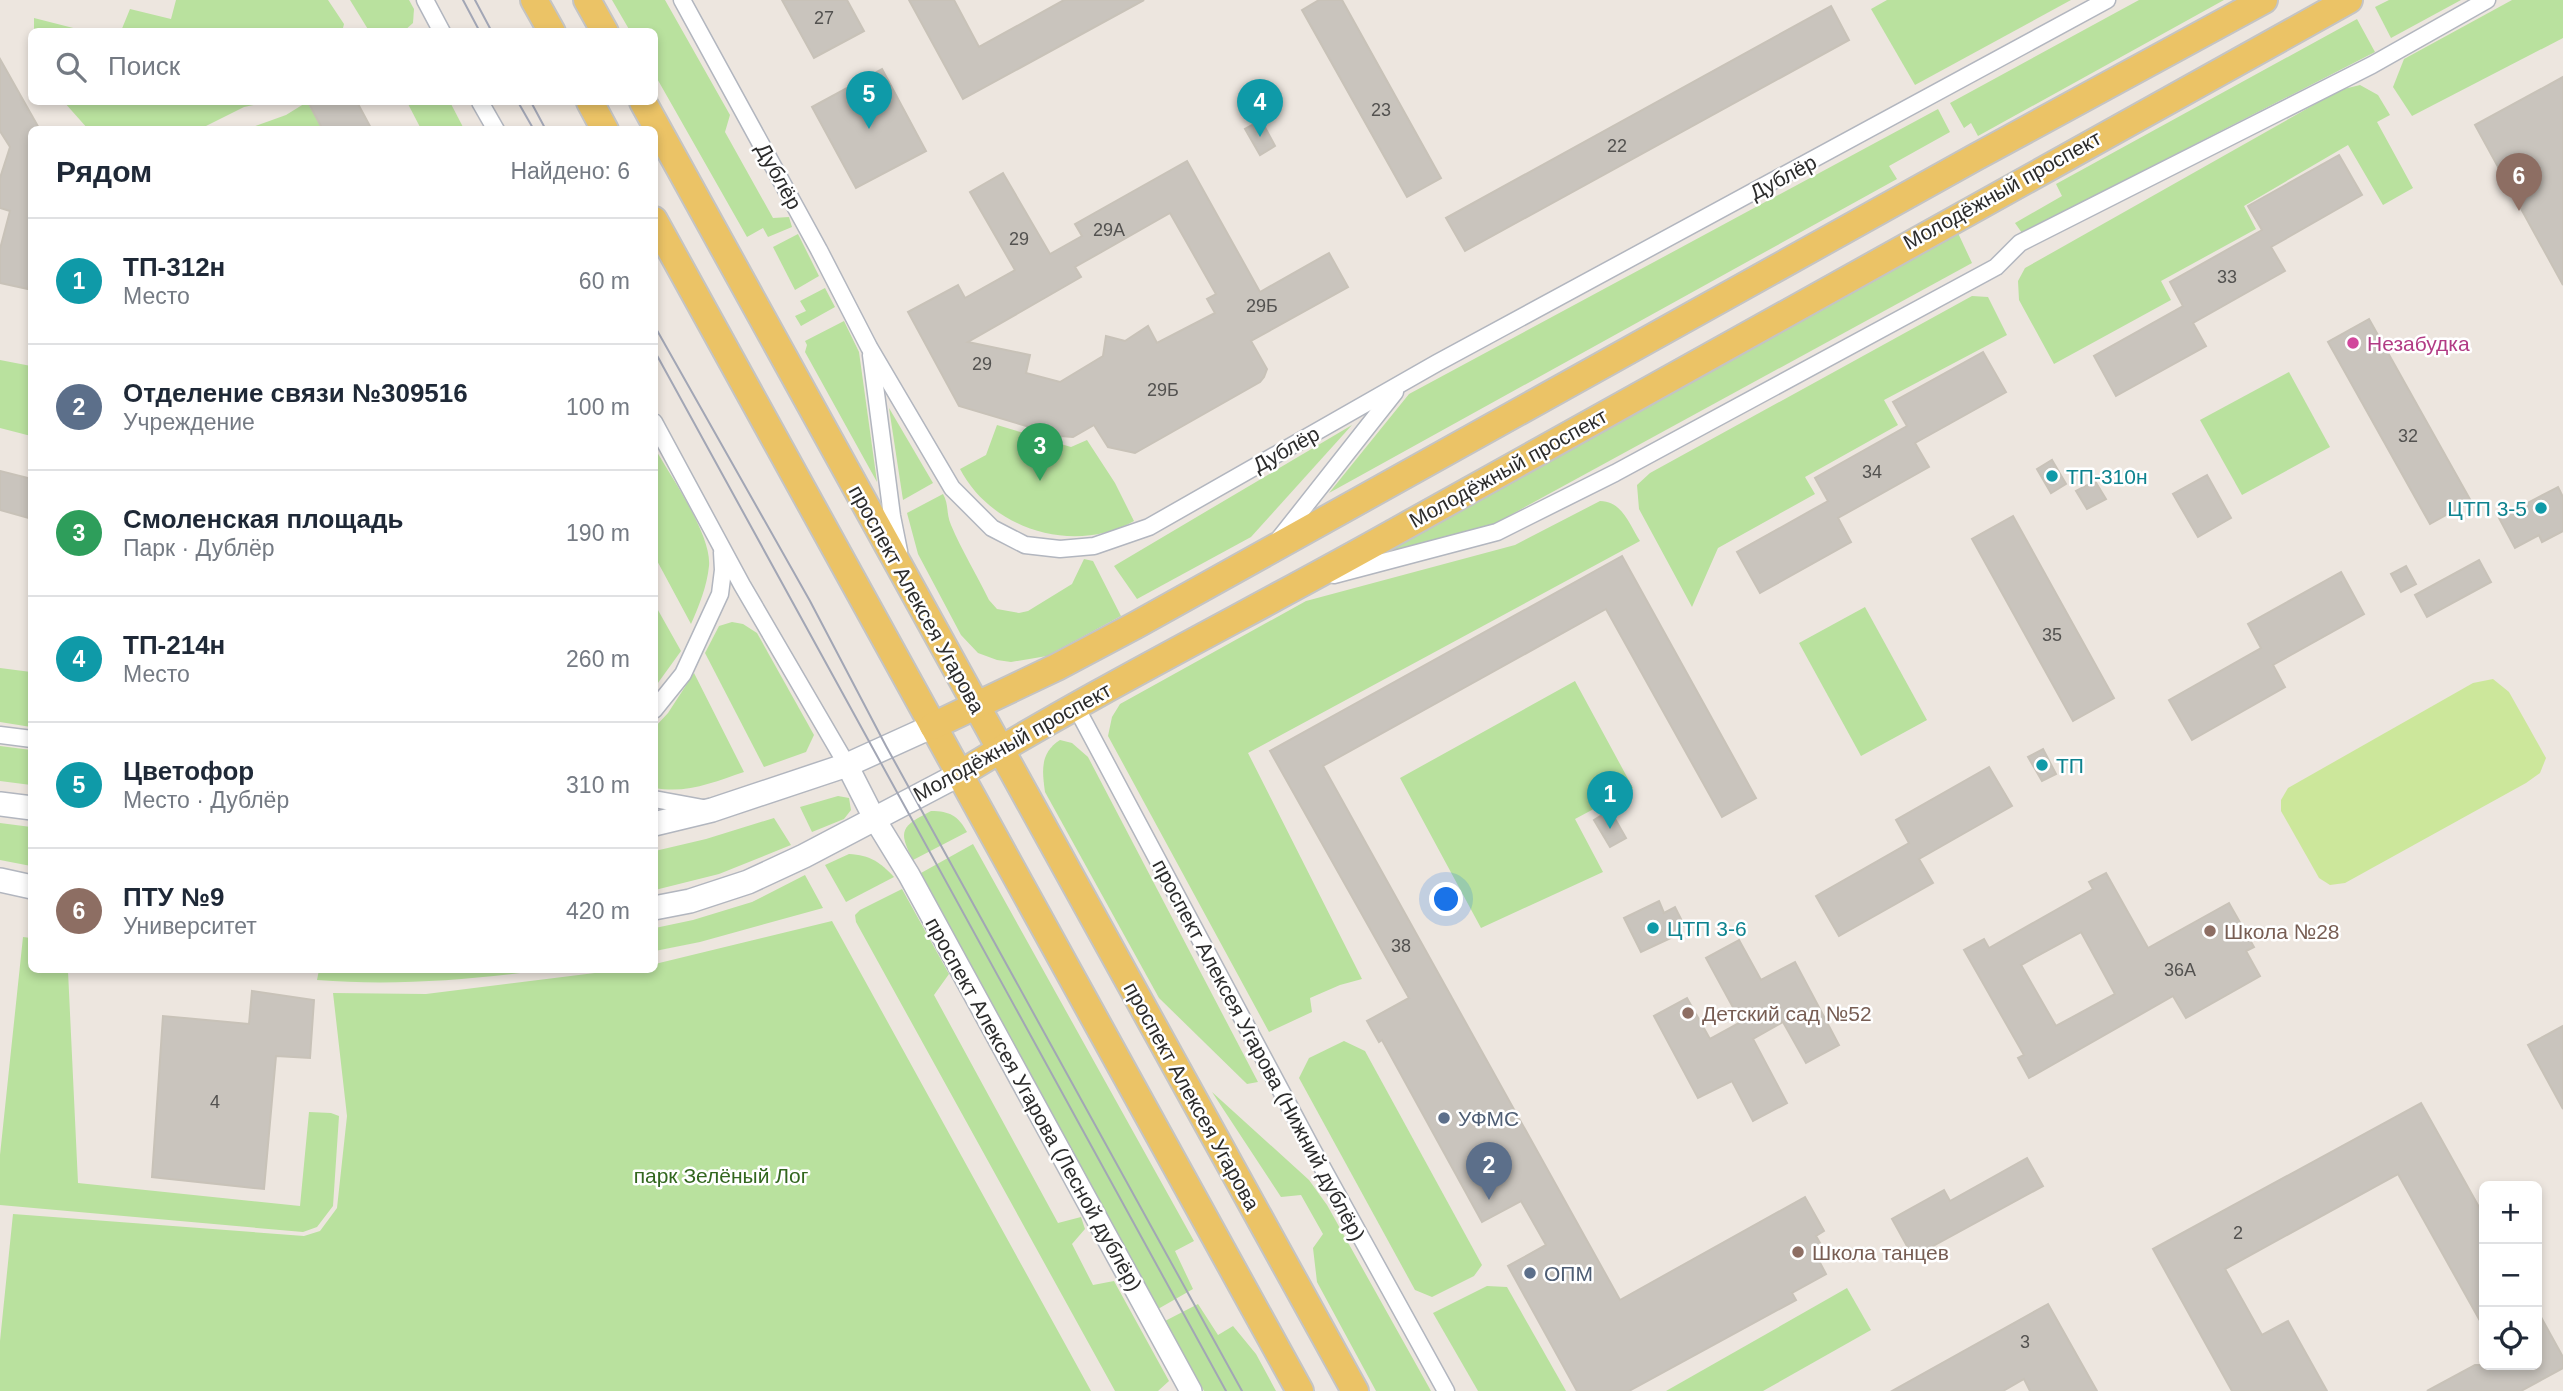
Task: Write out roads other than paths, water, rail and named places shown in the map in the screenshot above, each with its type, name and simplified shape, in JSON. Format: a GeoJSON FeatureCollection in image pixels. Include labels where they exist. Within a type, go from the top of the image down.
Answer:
{"type":"FeatureCollection","features":[{"type":"Feature","properties":{"kind":"main road"},"geometry":{"type":"LineString","coordinates":[[534,0],[550,28]]}},
{"type":"Feature","properties":{"kind":"main road"},"geometry":{"type":"LineString","coordinates":[[587,0],[603,28]]}},
{"type":"Feature","properties":{"kind":"main road","name":"Молодёжный проспект"},"geometry":{"type":"LineString","coordinates":[[658,823],[712,810],[847,765],[1057,667],[2264,0]]}},
{"type":"Feature","properties":{"kind":"main road","name":"Молодёжный проспект"},"geometry":{"type":"LineString","coordinates":[[658,907],[690,901],[748,882],[804,856],[960,774],[1156,660],[1305,583],[1993,194],[2349,0]]}},
{"type":"Feature","properties":{"kind":"main road"},"geometry":{"type":"LineString","coordinates":[[592,105],[603,126]]}},
{"type":"Feature","properties":{"kind":"main road","name":"проспект Алексея Угарова"},"geometry":{"type":"LineString","coordinates":[[645,105],[656,126]]}},
{"type":"Feature","properties":{"kind":"main road","name":"проспект Алексея Угарова"},"geometry":{"type":"LineString","coordinates":[[658,129],[1355,1391]]}},
{"type":"Feature","properties":{"kind":"main road"},"geometry":{"type":"LineString","coordinates":[[658,227],[1300,1391]]}},
{"type":"Feature","properties":{"kind":"main road"},"geometry":{"type":"LineString","coordinates":[[1057,667],[1076,707]]}},
{"type":"Feature","properties":{"kind":"main road"},"geometry":{"type":"LineString","coordinates":[[0,804],[28,808]]}},
{"type":"Feature","properties":{"kind":"main road"},"geometry":{"type":"LineString","coordinates":[[0,880],[28,886]]}},
{"type":"Feature","properties":{"kind":"street"},"geometry":{"type":"LineString","coordinates":[[425,0],[440,28]]}},
{"type":"Feature","properties":{"kind":"street","name":"Дублёр"},"geometry":{"type":"LineString","coordinates":[[681,0],[870,347],[952,488],[992,528],[1025,545],[1060,549],[1094,546],[1149,527],[1437,363],[2107,0]]}},
{"type":"Feature","properties":{"kind":"street"},"geometry":{"type":"LineString","coordinates":[[1305,583],[1508,526],[1615,473],[1996,267],[2020,243],[2372,65],[2487,0]]}},
{"type":"Feature","properties":{"kind":"street"},"geometry":{"type":"LineString","coordinates":[[482,105],[494,126]]}},
{"type":"Feature","properties":{"kind":"street"},"geometry":{"type":"LineString","coordinates":[[870,347],[892,516],[905,578]]}},
{"type":"Feature","properties":{"kind":"street","name":"Молодёжный проспект"},"geometry":{"type":"LineString","coordinates":[[1270,550],[1401,384]]}},
{"type":"Feature","properties":{"kind":"street"},"geometry":{"type":"LineString","coordinates":[[658,429],[721,547],[847,765]]}},
{"type":"Feature","properties":{"kind":"street"},"geometry":{"type":"LineString","coordinates":[[658,705],[683,674],[720,594],[723,570],[721,547]]}},
{"type":"Feature","properties":{"kind":"street","name":"проспект Алексея Угарова (Нижний дублёр)"},"geometry":{"type":"LineString","coordinates":[[1076,707],[1311,1147],[1446,1391]]}},
{"type":"Feature","properties":{"kind":"street"},"geometry":{"type":"LineString","coordinates":[[0,735],[28,738]]}},
{"type":"Feature","properties":{"kind":"street","name":"проспект Алексея Угарова (Лесной дублёр)"},"geometry":{"type":"LineString","coordinates":[[847,765],[1191,1391]]}},
{"type":"Feature","properties":{"kind":"street","name":"Молодёжный проспект"},"geometry":{"type":"LineString","coordinates":[[658,800],[712,810]]}},
{"type":"Feature","properties":{"kind":"tram line"},"geometry":{"type":"LineString","coordinates":[[463,0],[478,28]]}},
{"type":"Feature","properties":{"kind":"tram line"},"geometry":{"type":"LineString","coordinates":[[475,0],[490,28]]}},
{"type":"Feature","properties":{"kind":"tram line"},"geometry":{"type":"LineString","coordinates":[[520,105],[532,126]]}},
{"type":"Feature","properties":{"kind":"tram line"},"geometry":{"type":"LineString","coordinates":[[533,105],[544,126]]}},
{"type":"Feature","properties":{"kind":"tram line"},"geometry":{"type":"LineString","coordinates":[[658,332],[810,601],[886,746],[1242,1391]]}},
{"type":"Feature","properties":{"kind":"tram line"},"geometry":{"type":"LineString","coordinates":[[658,357],[1226,1391]]}},
{"type":"Feature","properties":{"kind":"place","name":"Цветофор"},"geometry":{"type":"Point","coordinates":[869,129]}},
{"type":"Feature","properties":{"kind":"place","name":"ТП-214н"},"geometry":{"type":"Point","coordinates":[1260,137]}},
{"type":"Feature","properties":{"kind":"place","name":"ПТУ №9"},"geometry":{"type":"Point","coordinates":[2519,211]}},
{"type":"Feature","properties":{"kind":"place","name":"Незабудка"},"geometry":{"type":"Point","coordinates":[2353,343]}},
{"type":"Feature","properties":{"kind":"place","name":"ТП-310н"},"geometry":{"type":"Point","coordinates":[2052,476]}},
{"type":"Feature","properties":{"kind":"place","name":"Смоленская площадь"},"geometry":{"type":"Point","coordinates":[1040,481]}},
{"type":"Feature","properties":{"kind":"place","name":"ЦТП 3-5"},"geometry":{"type":"Point","coordinates":[2541,508]}},
{"type":"Feature","properties":{"kind":"place","name":"ТП"},"geometry":{"type":"Point","coordinates":[2042,765]}},
{"type":"Feature","properties":{"kind":"place","name":"ТП-312н"},"geometry":{"type":"Point","coordinates":[1610,829]}},
{"type":"Feature","properties":{"kind":"place","name":"ЦТП 3-6"},"geometry":{"type":"Point","coordinates":[1653,928]}},
{"type":"Feature","properties":{"kind":"place","name":"Школа №28"},"geometry":{"type":"Point","coordinates":[2210,931]}},
{"type":"Feature","properties":{"kind":"place","name":"Детский сад №52"},"geometry":{"type":"Point","coordinates":[1688,1013]}},
{"type":"Feature","properties":{"kind":"place","name":"УФМС"},"geometry":{"type":"Point","coordinates":[1444,1118]}},
{"type":"Feature","properties":{"kind":"place","name":"Отделение связи №309516"},"geometry":{"type":"Point","coordinates":[1489,1200]}},
{"type":"Feature","properties":{"kind":"place","name":"Школа танцев"},"geometry":{"type":"Point","coordinates":[1798,1252]}},
{"type":"Feature","properties":{"kind":"place","name":"ОПМ"},"geometry":{"type":"Point","coordinates":[1530,1273]}},
{"type":"Feature","properties":{"kind":"park label","name":"парк Зелёный Лог"},"geometry":{"type":"Point","coordinates":[721,1175]}}]}
